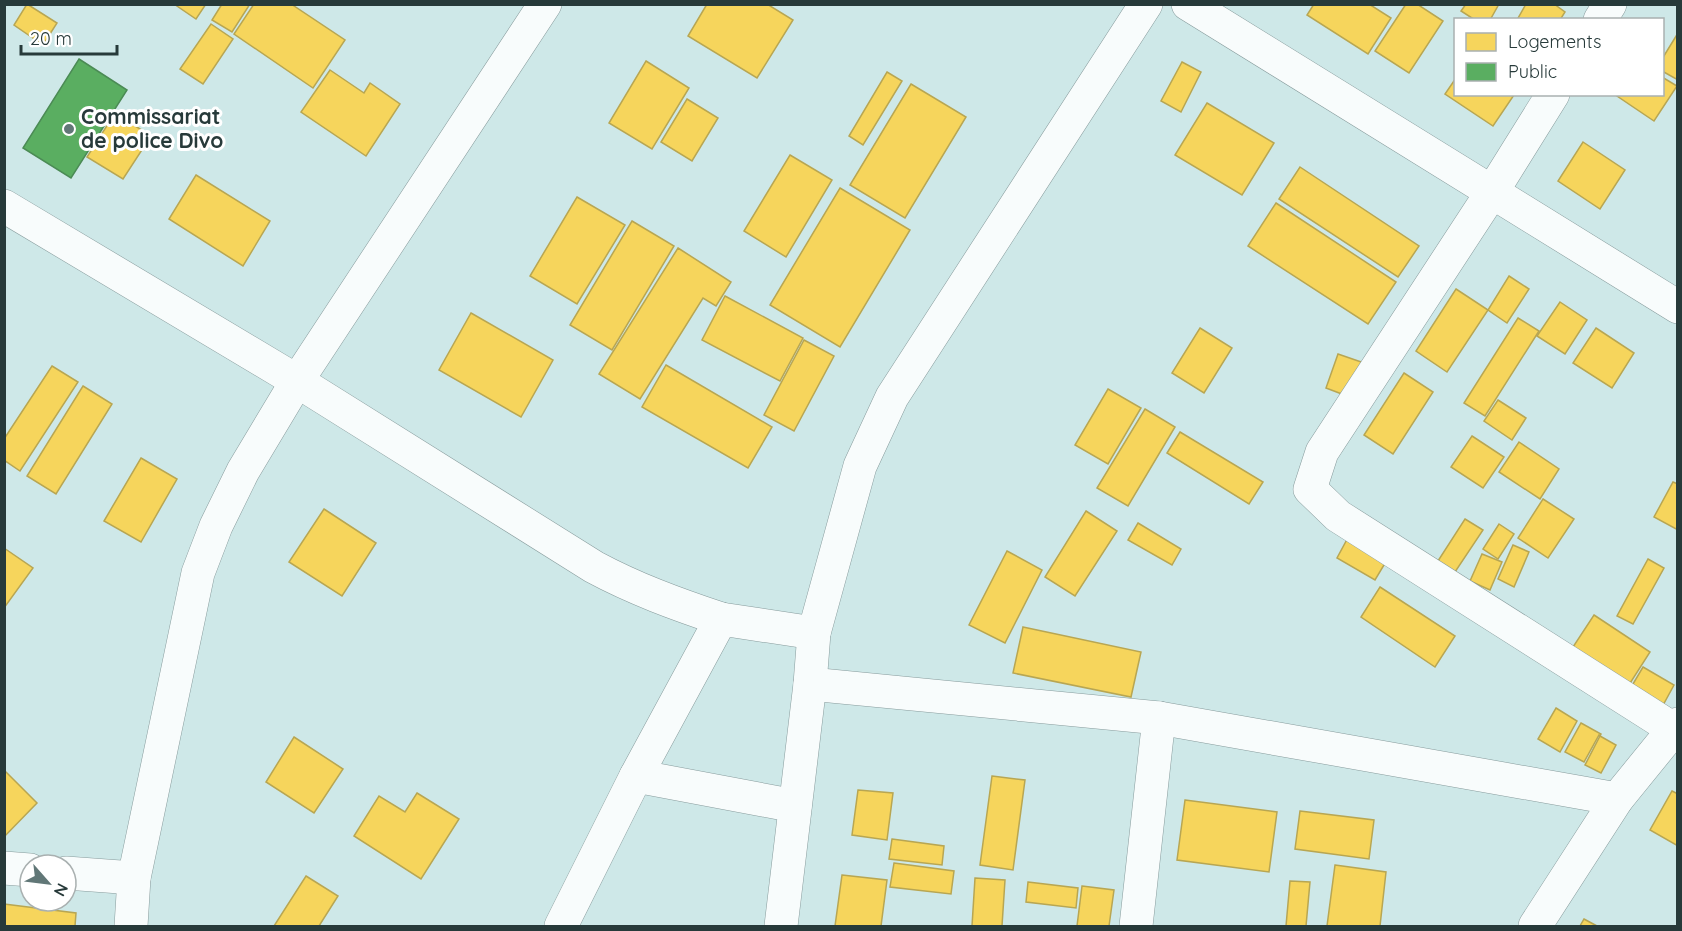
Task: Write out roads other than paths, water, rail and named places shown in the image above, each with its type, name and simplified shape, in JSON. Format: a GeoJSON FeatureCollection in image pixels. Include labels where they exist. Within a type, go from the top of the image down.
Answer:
{"type":"FeatureCollection","features":[{"type":"Feature","properties":{"kind":"street"},"geometry":{"type":"LineString","coordinates":[[131,927],[134,878],[198,573],[216,526],[243,471],[297,381],[544,4]]}},
{"type":"Feature","properties":{"kind":"street"},"geometry":{"type":"LineString","coordinates":[[781,927],[814,633],[860,466],[892,397],[1146,4]]}},
{"type":"Feature","properties":{"kind":"street"},"geometry":{"type":"LineString","coordinates":[[1188,4],[1677,307]]}},
{"type":"Feature","properties":{"kind":"street"},"geometry":{"type":"LineString","coordinates":[[1601,18],[1610,4]]}},
{"type":"Feature","properties":{"kind":"street"},"geometry":{"type":"LineString","coordinates":[[1535,927],[1617,799],[1676,729],[1338,516],[1310,489],[1322,452],[1492,192],[1552,96]]}},
{"type":"Feature","properties":{"kind":"street"},"geometry":{"type":"LineString","coordinates":[[4,206],[297,381],[594,567],[626,584],[721,619],[814,633]]}},
{"type":"Feature","properties":{"kind":"street"},"geometry":{"type":"LineString","coordinates":[[561,927],[636,776],[721,619]]}},
{"type":"Feature","properties":{"kind":"street"},"geometry":{"type":"LineString","coordinates":[[810,684],[1159,718],[1617,799]]}},
{"type":"Feature","properties":{"kind":"street"},"geometry":{"type":"LineString","coordinates":[[1136,927],[1159,718]]}},
{"type":"Feature","properties":{"kind":"street"},"geometry":{"type":"LineString","coordinates":[[636,776],[795,806]]}},
{"type":"Feature","properties":{"kind":"street"},"geometry":{"type":"LineString","coordinates":[[78,874],[134,878]]}},
{"type":"Feature","properties":{"kind":"place","name":"Commissariat de police Divo"},"geometry":{"type":"Point","coordinates":[69,129]}}]}
